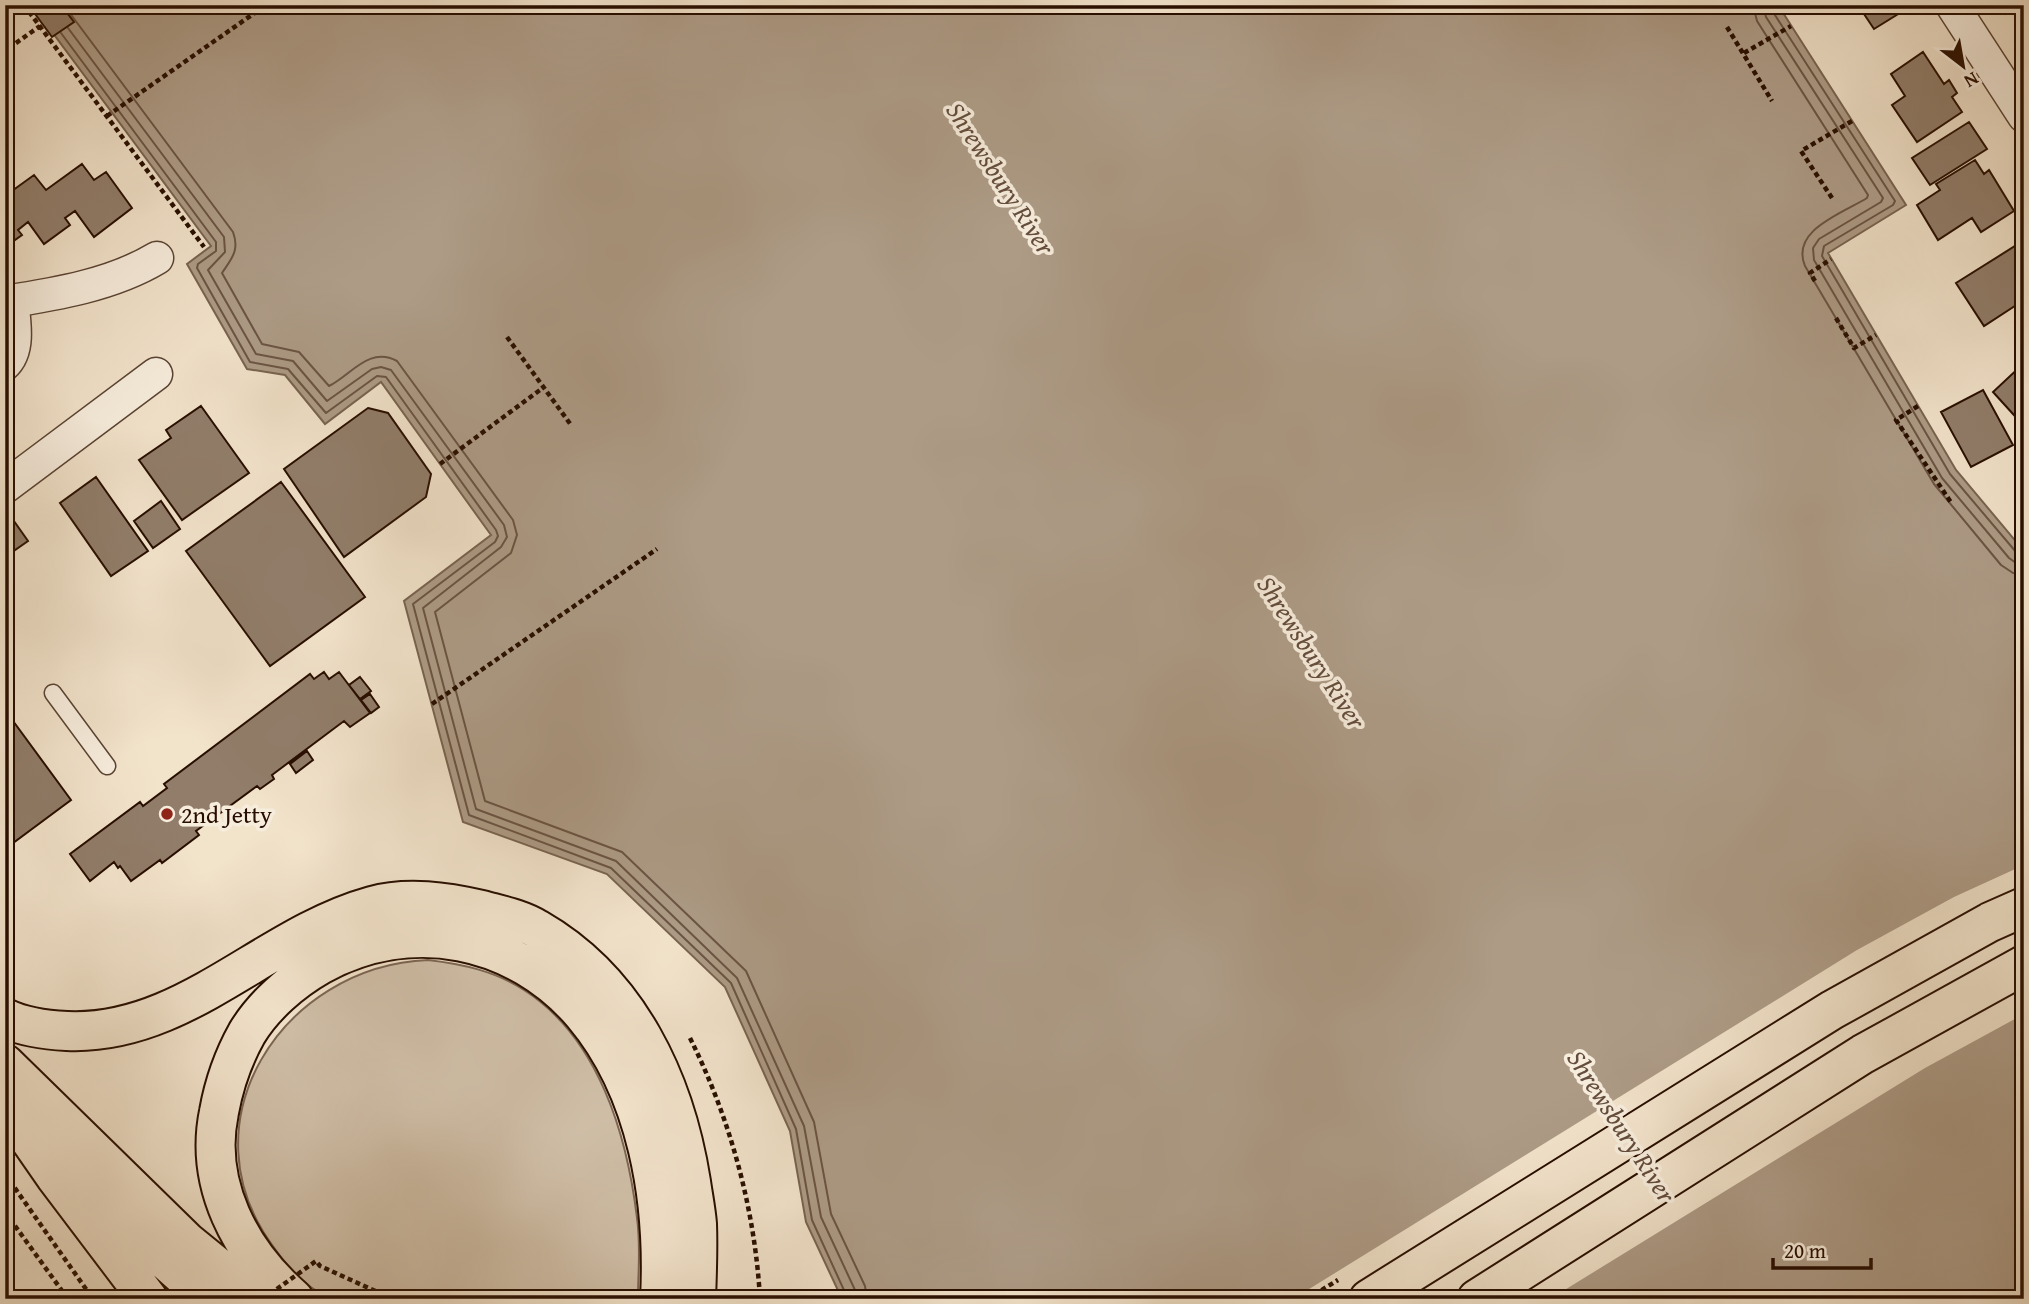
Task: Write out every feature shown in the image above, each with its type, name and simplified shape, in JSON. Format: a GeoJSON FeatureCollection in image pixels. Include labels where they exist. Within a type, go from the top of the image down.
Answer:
{"type":"FeatureCollection","features":[{"type":"Feature","properties":{"kind":"highway"},"geometry":{"type":"LineString","coordinates":[[5,1017],[51,1030],[86,1032],[114,1029],[135,1023],[188,1001],[318,925],[394,901],[418,900],[461,905],[536,928],[578,958],[613,991],[635,1022],[660,1070],[687,1155],[697,1223],[696,1299]]}},
{"type":"Feature","properties":{"kind":"highway"},"geometry":{"type":"LineString","coordinates":[[1369,1299],[1832,1010],[1990,922],[2024,907]]}},
{"type":"Feature","properties":{"kind":"highway"},"geometry":{"type":"LineString","coordinates":[[294,1299],[249,1251],[223,1195],[217,1169],[216,1126],[231,1065],[248,1031],[281,993],[304,974],[333,958],[362,947],[404,938],[426,937],[467,942],[505,955],[537,972],[583,1015],[600,1039],[630,1096],[648,1148],[658,1205],[660,1299]]}},
{"type":"Feature","properties":{"kind":"highway"},"geometry":{"type":"LineString","coordinates":[[1477,1299],[1863,1054],[2024,964]]}},
{"type":"Feature","properties":{"kind":"highway"},"geometry":{"type":"LineString","coordinates":[[5,1064],[187,1242],[257,1299]]}},
{"type":"Feature","properties":{"kind":"highway"},"geometry":{"type":"LineString","coordinates":[[5,1072],[20,1101],[91,1190],[209,1299]]}},
{"type":"Feature","properties":{"kind":"highway"},"geometry":{"type":"LineString","coordinates":[[5,1104],[55,1176],[148,1299]]}},
{"type":"Feature","properties":{"kind":"street"},"geometry":{"type":"LineString","coordinates":[[1952,5],[2024,116]]}},
{"type":"Feature","properties":{"kind":"street"},"geometry":{"type":"LineString","coordinates":[[13,301],[110,280],[141,268],[157,258]]}},
{"type":"Feature","properties":{"kind":"street"},"geometry":{"type":"LineString","coordinates":[[5,487],[156,374]]}},
{"type":"Feature","properties":{"kind":"lane"},"geometry":{"type":"LineString","coordinates":[[5,374],[21,356],[23,330],[13,301]]}},
{"type":"Feature","properties":{"kind":"lane"},"geometry":{"type":"LineString","coordinates":[[52,693],[107,766]]}},
{"type":"Feature","properties":{"kind":"path"},"geometry":{"type":"LineString","coordinates":[[24,5],[204,247]]}},
{"type":"Feature","properties":{"kind":"path"},"geometry":{"type":"LineString","coordinates":[[107,116],[266,5]]}},
{"type":"Feature","properties":{"kind":"path"},"geometry":{"type":"LineString","coordinates":[[9,48],[40,26]]}},
{"type":"Feature","properties":{"kind":"path"},"geometry":{"type":"LineString","coordinates":[[1744,53],[1791,26]]}},
{"type":"Feature","properties":{"kind":"path"},"geometry":{"type":"LineString","coordinates":[[1727,27],[1772,101]]}},
{"type":"Feature","properties":{"kind":"path"},"geometry":{"type":"LineString","coordinates":[[1832,198],[1801,151],[1852,121]]}},
{"type":"Feature","properties":{"kind":"path"},"geometry":{"type":"LineString","coordinates":[[1815,281],[1810,273],[1831,259]]}},
{"type":"Feature","properties":{"kind":"path"},"geometry":{"type":"LineString","coordinates":[[1836,318],[1854,348],[1876,335]]}},
{"type":"Feature","properties":{"kind":"path"},"geometry":{"type":"LineString","coordinates":[[507,337],[571,425]]}},
{"type":"Feature","properties":{"kind":"path"},"geometry":{"type":"LineString","coordinates":[[440,464],[544,387]]}},
{"type":"Feature","properties":{"kind":"path"},"geometry":{"type":"LineString","coordinates":[[1918,406],[1896,420],[1952,503]]}},
{"type":"Feature","properties":{"kind":"path"},"geometry":{"type":"LineString","coordinates":[[432,705],[657,550]]}},
{"type":"Feature","properties":{"kind":"path"},"geometry":{"type":"LineString","coordinates":[[690,1038],[713,1087],[739,1165],[751,1222],[760,1299]]}},
{"type":"Feature","properties":{"kind":"path"},"geometry":{"type":"LineString","coordinates":[[5,1174],[93,1299]]}},
{"type":"Feature","properties":{"kind":"path"},"geometry":{"type":"LineString","coordinates":[[5,1212],[68,1299]]}},
{"type":"Feature","properties":{"kind":"path"},"geometry":{"type":"LineString","coordinates":[[264,1299],[316,1261],[320,1266],[393,1299]]}},
{"type":"Feature","properties":{"kind":"shaded area"},"geometry":{"type":"Polygon","coordinates":[[[428,960],[478,969],[513,983],[550,1010],[572,1034],[590,1061],[617,1122],[626,1154],[639,1238],[638,1299],[335,1299],[317,1291],[301,1279],[275,1249],[248,1201],[238,1152],[243,1104],[261,1060],[290,1021],[329,990],[376,969],[428,960]]]}},
{"type":"Feature","properties":{"kind":"water","name":"Shrewsbury River"},"geometry":{"type":"Polygon","coordinates":[[[41,5],[1778,5],[1906,205],[1828,253],[1956,470],[2024,551],[2024,1299],[842,1299],[806,1222],[790,1131],[725,987],[607,874],[463,822],[404,601],[491,535],[381,382],[325,424],[285,375],[247,369],[187,264],[211,246],[44,21],[41,5]]]}},
{"type":"Feature","properties":{"kind":"pier"},"geometry":{"type":"Polygon","coordinates":[[[2024,865],[2024,1014],[1925,1068],[1550,1299],[1293,1299],[1857,950],[1954,897],[2024,865]]]}},
{"type":"Feature","properties":{"kind":"building"},"geometry":{"type":"Polygon","coordinates":[[[61,5],[74,22],[52,37],[30,7],[61,5]]]}},
{"type":"Feature","properties":{"kind":"building"},"geometry":{"type":"Polygon","coordinates":[[[1858,5],[1910,5],[1911,6],[1874,29],[1858,5]]]}},
{"type":"Feature","properties":{"kind":"building"},"geometry":{"type":"Polygon","coordinates":[[[2000,5],[2020,5],[2006,14],[2000,5]]]}},
{"type":"Feature","properties":{"kind":"building"},"geometry":{"type":"Polygon","coordinates":[[[1923,52],[1944,84],[1949,80],[1957,93],[1952,97],[1962,112],[1917,142],[1892,105],[1905,96],[1891,74],[1923,52]]]}},
{"type":"Feature","properties":{"kind":"building"},"geometry":{"type":"Polygon","coordinates":[[[1969,122],[1987,149],[1930,185],[1912,158],[1969,122]]]}},
{"type":"Feature","properties":{"kind":"building"},"geometry":{"type":"Polygon","coordinates":[[[1975,160],[1984,174],[1989,170],[2014,211],[1981,232],[1972,218],[1938,240],[1917,205],[1940,190],[1936,184],[1975,160]]]}},
{"type":"Feature","properties":{"kind":"building"},"geometry":{"type":"Polygon","coordinates":[[[82,164],[94,180],[106,172],[132,208],[94,237],[75,211],[65,218],[70,225],[44,244],[28,222],[18,230],[22,235],[5,247],[5,196],[34,175],[46,190],[82,164]]]}},
{"type":"Feature","properties":{"kind":"building"},"geometry":{"type":"Polygon","coordinates":[[[2015,246],[2024,261],[2024,300],[1984,326],[1956,283],[2015,246]]]}},
{"type":"Feature","properties":{"kind":"building"},"geometry":{"type":"Polygon","coordinates":[[[2024,363],[2024,424],[2023,425],[1993,392],[2024,363]]]}},
{"type":"Feature","properties":{"kind":"building"},"geometry":{"type":"Polygon","coordinates":[[[1983,390],[2013,445],[1971,467],[1941,412],[1983,390]]]}},
{"type":"Feature","properties":{"kind":"building"},"geometry":{"type":"Polygon","coordinates":[[[201,406],[249,473],[182,520],[139,460],[171,438],[166,430],[201,406]]]}},
{"type":"Feature","properties":{"kind":"building"},"geometry":{"type":"Polygon","coordinates":[[[368,408],[388,413],[431,474],[426,497],[344,557],[284,469],[368,408]]]}},
{"type":"Feature","properties":{"kind":"building"},"geometry":{"type":"Polygon","coordinates":[[[96,477],[148,551],[111,576],[60,503],[96,477]]]}},
{"type":"Feature","properties":{"kind":"building"},"geometry":{"type":"Polygon","coordinates":[[[281,482],[365,597],[270,666],[186,551],[281,482]]]}},
{"type":"Feature","properties":{"kind":"building"},"geometry":{"type":"Polygon","coordinates":[[[161,501],[180,529],[153,548],[134,521],[161,501]]]}},
{"type":"Feature","properties":{"kind":"building"},"geometry":{"type":"Polygon","coordinates":[[[9,514],[28,541],[5,557],[5,516],[9,514]]]}},
{"type":"Feature","properties":{"kind":"building"},"geometry":{"type":"Polygon","coordinates":[[[324,672],[329,679],[339,672],[370,713],[350,727],[344,721],[272,775],[274,779],[260,789],[257,786],[196,831],[199,835],[162,863],[160,860],[131,881],[114,862],[90,881],[70,854],[140,802],[143,806],[167,788],[164,784],[310,674],[314,679],[324,672]]]}},
{"type":"Feature","properties":{"kind":"building"},"geometry":{"type":"Polygon","coordinates":[[[360,677],[371,691],[360,699],[349,685],[360,677]]]}},
{"type":"Feature","properties":{"kind":"building"},"geometry":{"type":"Polygon","coordinates":[[[370,694],[379,707],[371,713],[361,700],[370,694]]]}},
{"type":"Feature","properties":{"kind":"building"},"geometry":{"type":"Polygon","coordinates":[[[5,710],[71,800],[5,849],[5,710]]]}},
{"type":"Feature","properties":{"kind":"building"},"geometry":{"type":"Polygon","coordinates":[[[307,751],[313,760],[296,773],[290,764],[307,751]]]}},
{"type":"Feature","properties":{"kind":"place","name":"2nd Jetty"},"geometry":{"type":"Point","coordinates":[167,814]}}]}
